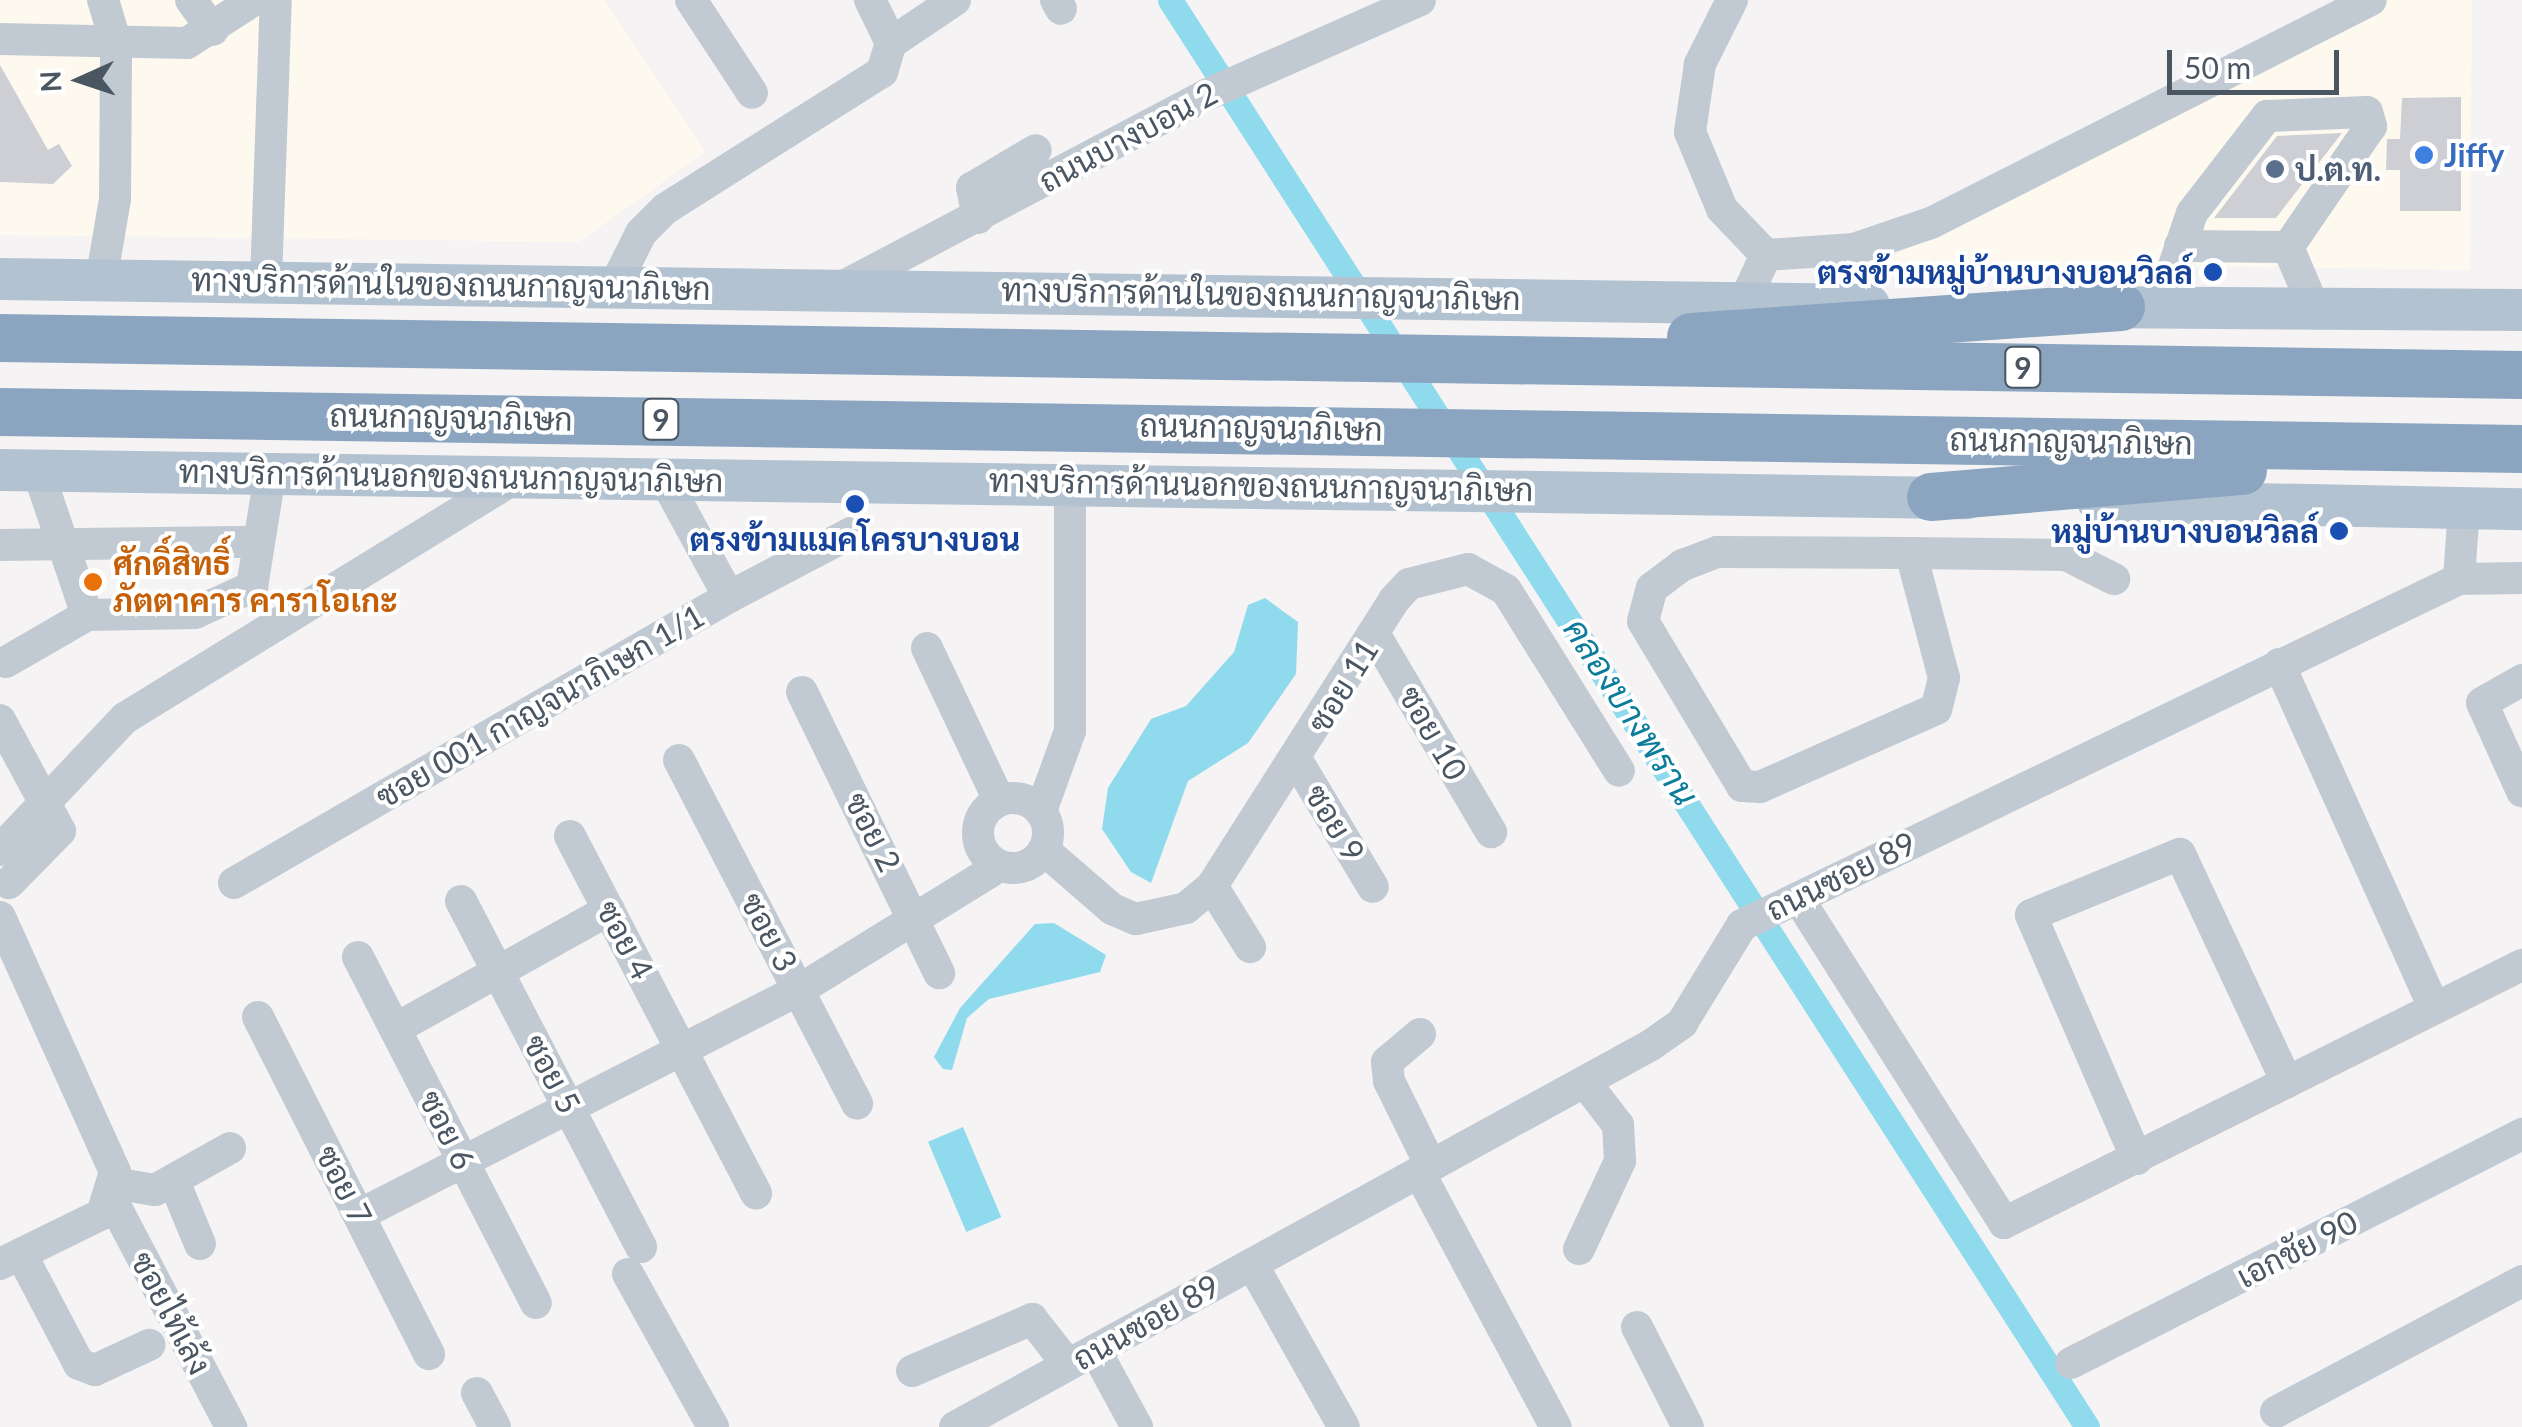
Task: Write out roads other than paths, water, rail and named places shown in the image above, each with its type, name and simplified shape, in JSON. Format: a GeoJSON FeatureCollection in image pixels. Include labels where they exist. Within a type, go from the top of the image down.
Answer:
{"type":"FeatureCollection","features":[{"type":"Feature","properties":{"kind":"highway"},"geometry":{"type":"LineString","coordinates":[[1524,359],[1770,327],[2140,307]]}},
{"type":"Feature","properties":{"kind":"highway","name":"9"},"geometry":{"type":"LineString","coordinates":[[0,338],[2522,374]]}},
{"type":"Feature","properties":{"kind":"highway","name":"ถนนกาญจนาภิเษก"},"geometry":{"type":"LineString","coordinates":[[0,412],[1580,432],[2519,449]]}},
{"type":"Feature","properties":{"kind":"highway"},"geometry":{"type":"LineString","coordinates":[[1938,497],[2519,449]]}},
{"type":"Feature","properties":{"kind":"main road","name":"ทางบริการด้านในของถนนกาญจนาภิเษก"},"geometry":{"type":"LineString","coordinates":[[0,279],[842,287],[1742,304],[2522,310]]}},
{"type":"Feature","properties":{"kind":"main road","name":"ทางบริการด้านนอกของถนนกาญจนาภิเษก"},"geometry":{"type":"LineString","coordinates":[[19,471],[1059,480],[2522,509]]}},
{"type":"Feature","properties":{"kind":"street"},"geometry":{"type":"LineString","coordinates":[[100,280],[114,216],[116,44],[103,0]]}},
{"type":"Feature","properties":{"kind":"street"},"geometry":{"type":"LineString","coordinates":[[190,0],[213,30]]}},
{"type":"Feature","properties":{"kind":"street"},"geometry":{"type":"LineString","coordinates":[[0,39],[187,43],[213,30],[254,0]]}},
{"type":"Feature","properties":{"kind":"street"},"geometry":{"type":"LineString","coordinates":[[266,281],[276,0]]}},
{"type":"Feature","properties":{"kind":"street"},"geometry":{"type":"LineString","coordinates":[[691,0],[752,92]]}},
{"type":"Feature","properties":{"kind":"street"},"geometry":{"type":"LineString","coordinates":[[870,0],[892,43]]}},
{"type":"Feature","properties":{"kind":"street"},"geometry":{"type":"LineString","coordinates":[[614,287],[641,232],[665,209],[882,72],[892,43],[955,0]]}},
{"type":"Feature","properties":{"kind":"street","name":"ถนนบางบอน 2"},"geometry":{"type":"LineString","coordinates":[[842,287],[1242,77],[1420,0]]}},
{"type":"Feature","properties":{"kind":"street"},"geometry":{"type":"LineString","coordinates":[[1732,0],[1700,64],[1690,132],[1722,209],[1766,255]]}},
{"type":"Feature","properties":{"kind":"street"},"geometry":{"type":"LineString","coordinates":[[1766,255],[1854,249],[1930,223],[2370,0]]}},
{"type":"Feature","properties":{"kind":"street"},"geometry":{"type":"LineString","coordinates":[[2140,307],[2180,246],[2197,205],[2267,116],[2367,112],[2371,126],[2288,247]]}},
{"type":"Feature","properties":{"kind":"street"},"geometry":{"type":"LineString","coordinates":[[978,218],[972,188],[1036,150]]}},
{"type":"Feature","properties":{"kind":"street"},"geometry":{"type":"LineString","coordinates":[[2180,246],[2288,247]]}},
{"type":"Feature","properties":{"kind":"street"},"geometry":{"type":"LineString","coordinates":[[2288,247],[2314,308]]}},
{"type":"Feature","properties":{"kind":"street"},"geometry":{"type":"LineString","coordinates":[[1742,304],[1766,255]]}},
{"type":"Feature","properties":{"kind":"street"},"geometry":{"type":"LineString","coordinates":[[19,471],[58,542],[86,614]]}},
{"type":"Feature","properties":{"kind":"street"},"geometry":{"type":"LineString","coordinates":[[270,474],[252,586],[270,628]]}},
{"type":"Feature","properties":{"kind":"street"},"geometry":{"type":"LineString","coordinates":[[0,850],[125,718],[516,477]]}},
{"type":"Feature","properties":{"kind":"street","name":"ซอย 001 กาญจนาภิเษก 1/1"},"geometry":{"type":"LineString","coordinates":[[234,883],[729,597],[664,478]]}},
{"type":"Feature","properties":{"kind":"street"},"geometry":{"type":"LineString","coordinates":[[1000,866],[982,850],[978,827],[1022,803],[1070,731],[1059,480]]}},
{"type":"Feature","properties":{"kind":"street"},"geometry":{"type":"LineString","coordinates":[[1938,497],[1927,554],[1944,678],[1936,709],[1760,787],[1742,786],[1642,621],[1652,588],[1717,552],[1927,554],[2066,555],[2114,579]]}},
{"type":"Feature","properties":{"kind":"street"},"geometry":{"type":"LineString","coordinates":[[2464,508],[2459,579],[2522,578]]}},
{"type":"Feature","properties":{"kind":"street"},"geometry":{"type":"LineString","coordinates":[[729,597],[851,533]]}},
{"type":"Feature","properties":{"kind":"street"},"geometry":{"type":"LineString","coordinates":[[0,545],[257,542]]}},
{"type":"Feature","properties":{"kind":"street","name":"ซอย 11"},"geometry":{"type":"LineString","coordinates":[[1044,850],[1136,919],[1186,908],[1212,886],[1409,584],[1468,568],[1488,574],[1619,771]]}},
{"type":"Feature","properties":{"kind":"street","name":"ถนนซอย 89"},"geometry":{"type":"LineString","coordinates":[[955,1427],[1584,1082],[1682,1023],[1742,925],[2459,579]]}},
{"type":"Feature","properties":{"kind":"street"},"geometry":{"type":"LineString","coordinates":[[6,662],[86,614],[195,613],[252,586]]}},
{"type":"Feature","properties":{"kind":"street","name":"ซอย 10"},"geometry":{"type":"LineString","coordinates":[[1375,635],[1491,832]]}},
{"type":"Feature","properties":{"kind":"street"},"geometry":{"type":"LineString","coordinates":[[358,1214],[567,1101],[799,990],[920,924],[1000,866],[1030,865],[1044,850],[1022,803],[927,648]]}},
{"type":"Feature","properties":{"kind":"street"},"geometry":{"type":"LineString","coordinates":[[2278,664],[2434,1008]]}},
{"type":"Feature","properties":{"kind":"street"},"geometry":{"type":"LineString","coordinates":[[2522,680],[2482,704],[2522,791]]}},
{"type":"Feature","properties":{"kind":"street","name":"ซอย 2"},"geometry":{"type":"LineString","coordinates":[[802,692],[920,924],[940,973]]}},
{"type":"Feature","properties":{"kind":"street"},"geometry":{"type":"LineString","coordinates":[[0,720],[48,796],[56,840],[10,883]]}},
{"type":"Feature","properties":{"kind":"street","name":"ซอย 9"},"geometry":{"type":"LineString","coordinates":[[1296,758],[1373,887]]}},
{"type":"Feature","properties":{"kind":"street","name":"ซอย 3"},"geometry":{"type":"LineString","coordinates":[[679,760],[857,1104]]}},
{"type":"Feature","properties":{"kind":"street","name":"ซอย 4"},"geometry":{"type":"LineString","coordinates":[[570,836],[756,1194]]}},
{"type":"Feature","properties":{"kind":"street"},"geometry":{"type":"LineString","coordinates":[[2136,1158],[2032,915],[2180,854],[2287,1082]]}},
{"type":"Feature","properties":{"kind":"street"},"geometry":{"type":"LineString","coordinates":[[1212,886],[1250,947]]}},
{"type":"Feature","properties":{"kind":"street"},"geometry":{"type":"LineString","coordinates":[[1794,899],[2000,1220],[2136,1158],[2522,965]]}},
{"type":"Feature","properties":{"kind":"street","name":"ซอย 5"},"geometry":{"type":"LineString","coordinates":[[462,902],[567,1101],[634,1260],[712,1427]]}},
{"type":"Feature","properties":{"kind":"street"},"geometry":{"type":"LineString","coordinates":[[395,1029],[608,910]]}},
{"type":"Feature","properties":{"kind":"street","name":"ซอยไท้เล้ง"},"geometry":{"type":"LineString","coordinates":[[0,917],[106,1139],[112,1190],[231,1427]]}},
{"type":"Feature","properties":{"kind":"street","name":"ซอย 6"},"geometry":{"type":"LineString","coordinates":[[358,957],[536,1303]]}},
{"type":"Feature","properties":{"kind":"street","name":"ซอย 7"},"geometry":{"type":"LineString","coordinates":[[258,1016],[429,1354]]}},
{"type":"Feature","properties":{"kind":"street"},"geometry":{"type":"LineString","coordinates":[[1420,1034],[1388,1062],[1388,1082],[1425,1169],[1556,1427]]}},
{"type":"Feature","properties":{"kind":"street"},"geometry":{"type":"LineString","coordinates":[[1578,1250],[1620,1161],[1618,1125],[1584,1082]]}},
{"type":"Feature","properties":{"kind":"street","name":"เอกชัย 90"},"geometry":{"type":"LineString","coordinates":[[2071,1363],[2522,1134]]}},
{"type":"Feature","properties":{"kind":"street"},"geometry":{"type":"LineString","coordinates":[[149,1345],[94,1370],[79,1364],[10,1259],[91,1221],[112,1190],[149,1190],[174,1181],[230,1148]]}},
{"type":"Feature","properties":{"kind":"street"},"geometry":{"type":"LineString","coordinates":[[174,1181],[200,1244]]}},
{"type":"Feature","properties":{"kind":"street"},"geometry":{"type":"LineString","coordinates":[[1252,1264],[1344,1427]]}},
{"type":"Feature","properties":{"kind":"street"},"geometry":{"type":"LineString","coordinates":[[2276,1412],[2522,1281]]}},
{"type":"Feature","properties":{"kind":"street"},"geometry":{"type":"LineString","coordinates":[[912,1370],[1032,1318],[1082,1358],[1136,1427]]}},
{"type":"Feature","properties":{"kind":"street"},"geometry":{"type":"LineString","coordinates":[[1637,1327],[1688,1427]]}},
{"type":"Feature","properties":{"kind":"street"},"geometry":{"type":"LineString","coordinates":[[477,1393],[496,1427]]}},
{"type":"Feature","properties":{"kind":"water"},"geometry":{"type":"Polygon","coordinates":[[[1265,598],[1298,622],[1296,674],[1248,743],[1188,781],[1151,883],[1131,872],[1102,829],[1108,788],[1151,719],[1186,706],[1234,652],[1248,605],[1265,598]]]}},
{"type":"Feature","properties":{"kind":"water"},"geometry":{"type":"Polygon","coordinates":[[[1054,923],[1106,955],[1100,972],[989,999],[967,1018],[952,1070],[943,1069],[934,1057],[960,1008],[1035,924],[1054,923]]]}},
{"type":"Feature","properties":{"kind":"water"},"geometry":{"type":"Polygon","coordinates":[[[963,1127],[1001,1217],[966,1232],[928,1142],[963,1127]]]}},
{"type":"Feature","properties":{"kind":"waterway","name":"คลองบางพราน"},"geometry":{"type":"LineString","coordinates":[[1170,0],[2087,1427]]}},
{"type":"Feature","properties":{"kind":"place","name":"Jiffy"},"geometry":{"type":"Point","coordinates":[2424,155]}},
{"type":"Feature","properties":{"kind":"place","name":"ป.ต.ท."},"geometry":{"type":"Point","coordinates":[2275,169]}},
{"type":"Feature","properties":{"kind":"place","name":"ตรงข้ามหมู่บ้านบางบอนวิลล์"},"geometry":{"type":"Point","coordinates":[2213,272]}},
{"type":"Feature","properties":{"kind":"place","name":"ตรงข้ามแมคโครบางบอน"},"geometry":{"type":"Point","coordinates":[855,504]}},
{"type":"Feature","properties":{"kind":"place","name":"หมู่บ้านบางบอนวิลล์"},"geometry":{"type":"Point","coordinates":[2339,531]}},
{"type":"Feature","properties":{"kind":"place","name":"ศักดิ์สิทธิ์ ภัตตาคาร คาราโอเกะ"},"geometry":{"type":"Point","coordinates":[93,582]}}]}
